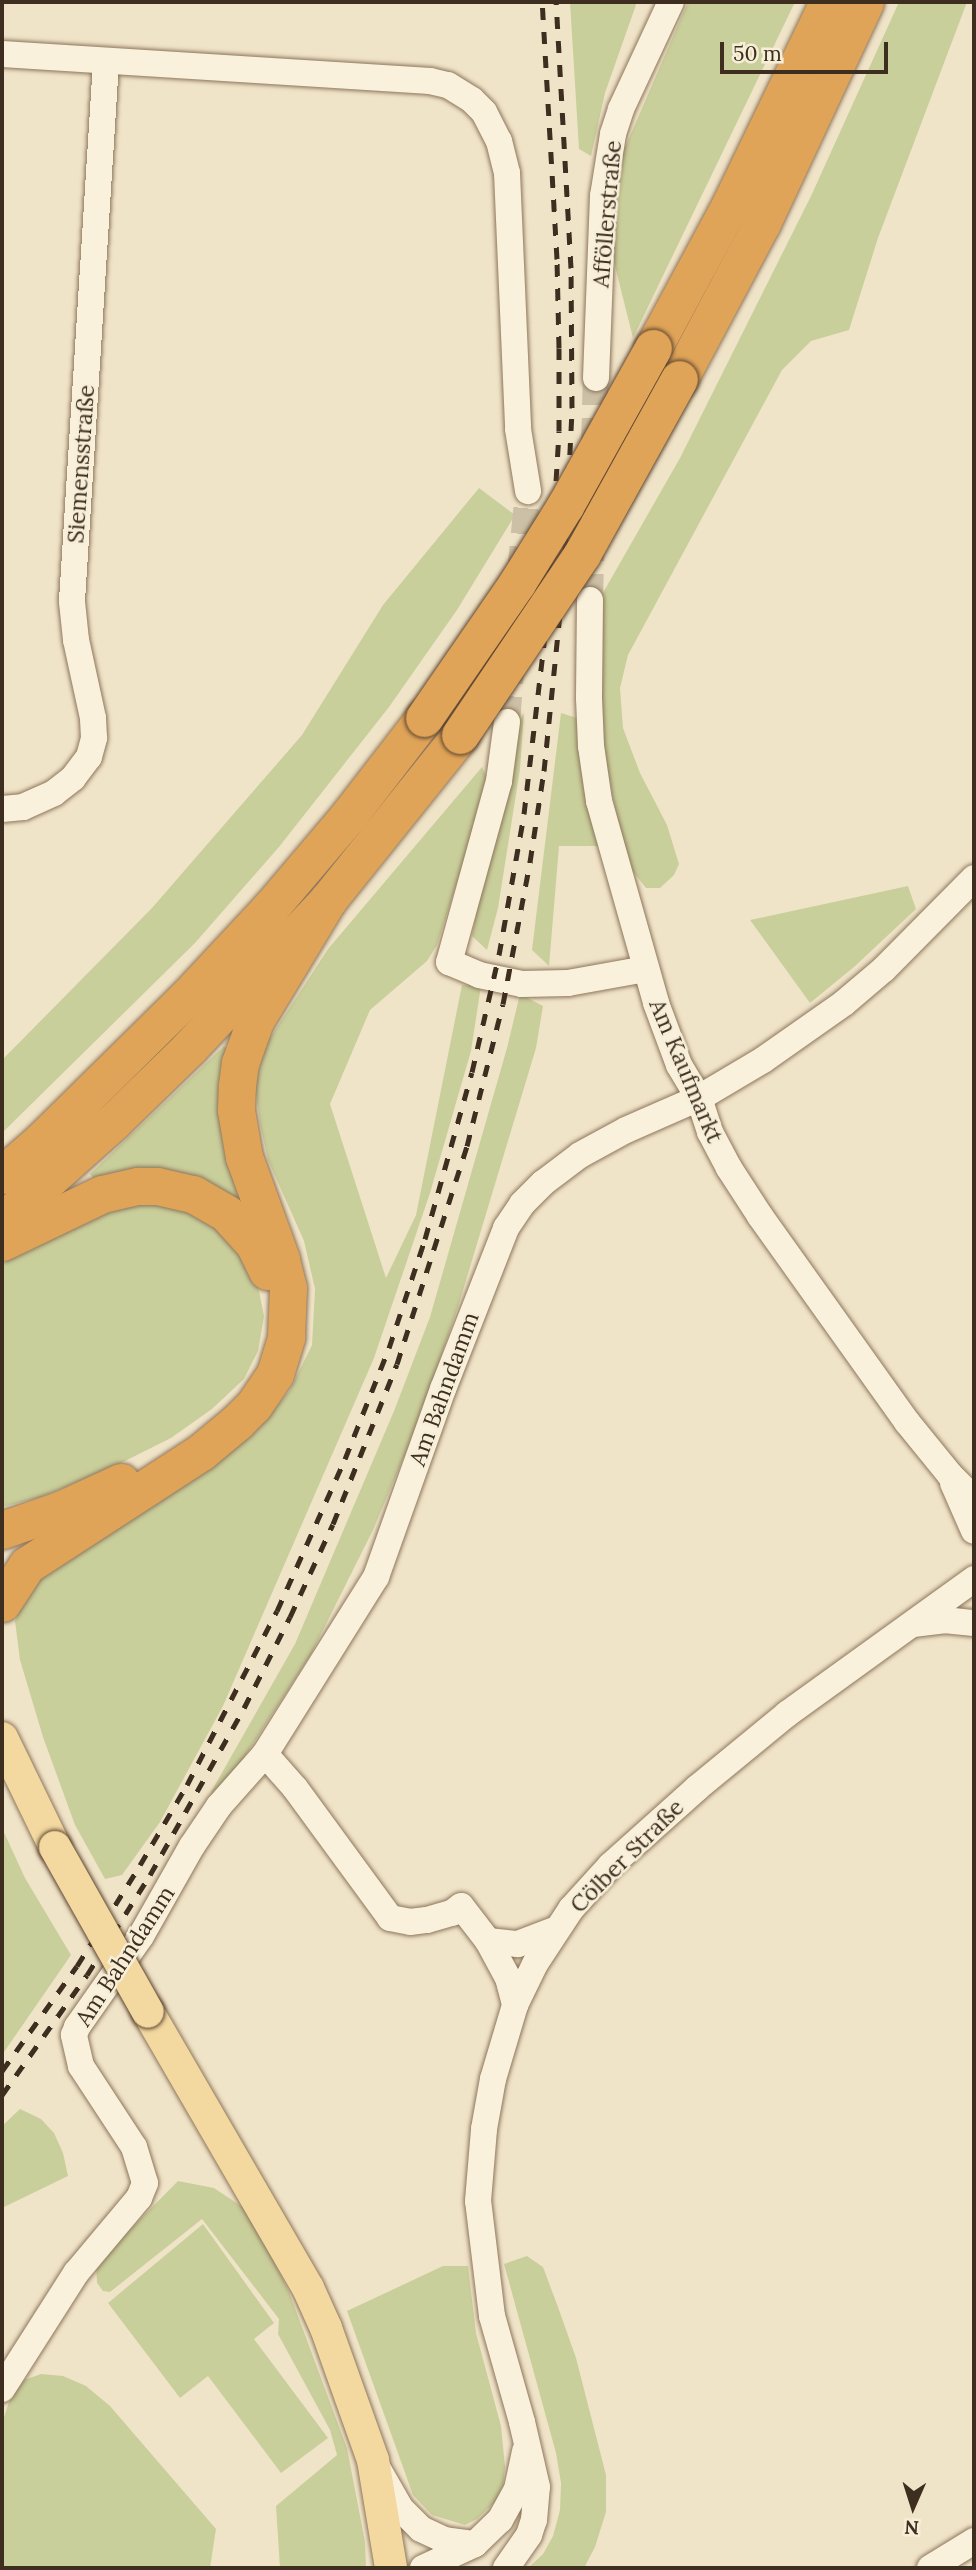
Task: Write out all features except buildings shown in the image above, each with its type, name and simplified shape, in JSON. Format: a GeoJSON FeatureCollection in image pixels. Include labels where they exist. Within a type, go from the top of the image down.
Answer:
{"type":"FeatureCollection","features":[{"type":"Feature","properties":{"kind":"highway"},"geometry":{"type":"LineString","coordinates":[[2,1175],[42,1140],[178,1006],[271,908],[349,815],[424,718],[551,528],[653,348],[731,203],[828,2]]}},
{"type":"Feature","properties":{"kind":"highway"},"geometry":{"type":"LineString","coordinates":[[2,1221],[123,1113],[328,900],[460,735],[582,554],[679,379],[762,223],[865,2]]}},
{"type":"Feature","properties":{"kind":"highway"},"geometry":{"type":"LineString","coordinates":[[2,1603],[15,1571],[201,1452],[254,1405],[275,1374],[286,1337],[288,1288],[281,1259],[244,1157],[236,1110],[237,1086],[240,1063],[255,1021],[328,900]]}},
{"type":"Feature","properties":{"kind":"highway"},"geometry":{"type":"LineString","coordinates":[[2,1242],[102,1194],[138,1186],[176,1189],[210,1202],[227,1214],[254,1244],[270,1281],[274,1321],[265,1361],[256,1378],[233,1410],[197,1441],[103,1491],[2,1530]]}},
{"type":"Feature","properties":{"kind":"main road"},"geometry":{"type":"LineString","coordinates":[[2,1738],[55,1847],[308,2288],[342,2369],[373,2460],[391,2568]]}},
{"type":"Feature","properties":{"kind":"street","name":"Afföllerstraße"},"geometry":{"type":"LineString","coordinates":[[596,377],[603,196],[613,134],[621,109],[671,2]]}},
{"type":"Feature","properties":{"kind":"street"},"geometry":{"type":"LineString","coordinates":[[2,54],[430,80],[448,85],[472,100],[484,112],[499,141],[507,173],[518,429],[528,491]]}},
{"type":"Feature","properties":{"kind":"street","name":"Siemensstraße"},"geometry":{"type":"LineString","coordinates":[[2,809],[23,807],[54,793],[74,778],[89,757],[94,738],[93,718],[75,640],[72,601],[106,62]]}},
{"type":"Feature","properties":{"kind":"street","name":"Am Kaufmarkt"},"geometry":{"type":"LineString","coordinates":[[590,600],[591,746],[599,801],[646,969],[679,1065],[699,1098],[716,1144],[760,1216],[848,1342],[962,1480],[974,1499]]}},
{"type":"Feature","properties":{"kind":"street"},"geometry":{"type":"LineString","coordinates":[[507,722],[499,781],[449,962],[480,975],[522,984],[568,983],[646,969]]}},
{"type":"Feature","properties":{"kind":"street","name":"Am Bahndamm"},"geometry":{"type":"LineString","coordinates":[[5,2382],[76,2273],[139,2198],[145,2183],[134,2147],[81,2066],[74,2035],[90,2005],[159,1908],[206,1826],[265,1754],[376,1577],[452,1365],[506,1228],[522,1204],[542,1183],[580,1155],[626,1130],[699,1098],[762,1060],[865,987],[974,878]]}},
{"type":"Feature","properties":{"kind":"street","name":"Am Kaufmarkt"},"geometry":{"type":"LineString","coordinates":[[962,1480],[974,1531]]}},
{"type":"Feature","properties":{"kind":"street","name":"Cölber Straße"},"geometry":{"type":"LineString","coordinates":[[506,2568],[529,2535],[537,2503],[534,2470],[492,2316],[484,2270],[478,2201],[491,2091],[515,2004],[557,1929],[571,1909],[611,1865],[697,1788],[810,1696],[974,1578]]}},
{"type":"Feature","properties":{"kind":"street"},"geometry":{"type":"LineString","coordinates":[[912,1624],[944,1620],[974,1623]]}},
{"type":"Feature","properties":{"kind":"street"},"geometry":{"type":"LineString","coordinates":[[265,1754],[295,1788],[390,1918],[410,1922],[427,1920],[452,1913],[461,1906],[488,1941],[508,1978],[515,2004]]}},
{"type":"Feature","properties":{"kind":"street"},"geometry":{"type":"LineString","coordinates":[[488,1941],[518,1944],[557,1929]]}},
{"type":"Feature","properties":{"kind":"street","name":"Cölber Straße"},"geometry":{"type":"LineString","coordinates":[[422,2568],[475,2544],[500,2520],[517,2489],[525,2456],[522,2422]]}},
{"type":"Feature","properties":{"kind":"street"},"geometry":{"type":"LineString","coordinates":[[373,2460],[411,2521],[445,2540],[475,2544]]}},
{"type":"Feature","properties":{"kind":"street"},"geometry":{"type":"LineString","coordinates":[[930,2568],[974,2541]]}},
{"type":"Feature","properties":{"kind":"green space"},"geometry":{"type":"Polygon","coordinates":[[[570,2],[637,2],[605,93],[591,156],[579,149],[570,2]]]}},
{"type":"Feature","properties":{"kind":"green space"},"geometry":{"type":"Polygon","coordinates":[[[688,2],[795,2],[633,338],[613,258],[623,152],[688,2]]]}},
{"type":"Feature","properties":{"kind":"green space"},"geometry":{"type":"Polygon","coordinates":[[[899,2],[967,2],[878,238],[849,330],[811,341],[782,370],[628,655],[620,688],[623,728],[640,773],[667,825],[679,864],[674,875],[660,888],[646,888],[627,864],[602,745],[600,598],[680,458],[811,196],[899,2]]]}},
{"type":"Feature","properties":{"kind":"green space"},"geometry":{"type":"Polygon","coordinates":[[[479,488],[515,515],[457,610],[389,707],[279,847],[195,943],[2,1133],[2,1060],[152,908],[302,735],[383,605],[479,488]]]}},
{"type":"Feature","properties":{"kind":"green space"},"geometry":{"type":"Polygon","coordinates":[[[524,713],[520,769],[498,908],[487,950],[472,936],[512,733],[524,713]]]}},
{"type":"Feature","properties":{"kind":"green space"},"geometry":{"type":"Polygon","coordinates":[[[561,713],[577,718],[598,846],[559,846],[549,966],[532,950],[561,713]]]}},
{"type":"Feature","properties":{"kind":"green space"},"geometry":{"type":"Polygon","coordinates":[[[482,767],[489,782],[437,945],[427,961],[370,1010],[330,1104],[386,1278],[416,1215],[462,985],[481,986],[471,1051],[430,1193],[374,1358],[223,1706],[160,1822],[122,1875],[105,1879],[75,1825],[43,1737],[20,1660],[15,1621],[31,1584],[125,1514],[255,1432],[290,1390],[312,1345],[315,1289],[304,1241],[268,1160],[260,1124],[255,1084],[266,1044],[328,949],[482,767]]]}},
{"type":"Feature","properties":{"kind":"green space"},"geometry":{"type":"Polygon","coordinates":[[[908,886],[916,909],[854,967],[810,1003],[750,920],[908,886]]]}},
{"type":"Feature","properties":{"kind":"green space"},"geometry":{"type":"Polygon","coordinates":[[[520,994],[543,1006],[536,1048],[458,1307],[415,1431],[373,1530],[311,1654],[240,1764],[213,1797],[211,1792],[295,1644],[394,1411],[430,1317],[520,994]]]}},
{"type":"Feature","properties":{"kind":"green space"},"geometry":{"type":"Polygon","coordinates":[[[224,1046],[230,1053],[247,1208],[95,1180],[90,1174],[224,1046]]]}},
{"type":"Feature","properties":{"kind":"green space"},"geometry":{"type":"Polygon","coordinates":[[[137,1194],[203,1214],[253,1261],[264,1316],[258,1351],[244,1379],[212,1409],[171,1438],[111,1468],[41,1497],[2,1507],[2,1266],[15,1251],[137,1194]]]}},
{"type":"Feature","properties":{"kind":"green space"},"geometry":{"type":"Polygon","coordinates":[[[2,1828],[25,1878],[71,1955],[2,2055],[2,1828]]]}},
{"type":"Feature","properties":{"kind":"green space"},"geometry":{"type":"Polygon","coordinates":[[[20,2109],[41,2119],[54,2133],[63,2153],[68,2176],[2,2208],[2,2126],[20,2109]]]}},
{"type":"Feature","properties":{"kind":"green space"},"geometry":{"type":"Polygon","coordinates":[[[178,2181],[214,2188],[250,2212],[289,2292],[347,2448],[365,2542],[366,2568],[280,2568],[276,2506],[337,2455],[330,2430],[278,2334],[279,2319],[202,2219],[110,2292],[103,2291],[97,2283],[96,2264],[178,2181]]]}},
{"type":"Feature","properties":{"kind":"green space"},"geometry":{"type":"Polygon","coordinates":[[[203,2224],[274,2323],[254,2339],[328,2438],[281,2473],[208,2376],[180,2398],[108,2303],[203,2224]]]}},
{"type":"Feature","properties":{"kind":"green space"},"geometry":{"type":"Polygon","coordinates":[[[527,2256],[543,2267],[558,2307],[576,2358],[606,2475],[606,2512],[595,2547],[584,2568],[528,2568],[543,2554],[553,2536],[560,2510],[561,2483],[556,2453],[504,2264],[527,2256]]]}},
{"type":"Feature","properties":{"kind":"green space"},"geometry":{"type":"Polygon","coordinates":[[[443,2266],[468,2266],[476,2333],[501,2426],[505,2467],[503,2485],[495,2502],[477,2519],[465,2525],[432,2515],[413,2495],[347,2311],[443,2266]]]}},
{"type":"Feature","properties":{"kind":"green space"},"geometry":{"type":"Polygon","coordinates":[[[41,2374],[63,2376],[86,2386],[110,2406],[216,2529],[210,2568],[2,2568],[2,2423],[10,2399],[24,2380],[41,2374]]]}},
{"type":"Feature","properties":{"kind":"tunnel"},"geometry":{"type":"LineString","coordinates":[[590,600],[596,378]]}},
{"type":"Feature","properties":{"kind":"tunnel"},"geometry":{"type":"LineString","coordinates":[[520,573],[528,491]]}},
{"type":"Feature","properties":{"kind":"tunnel"},"geometry":{"type":"LineString","coordinates":[[507,722],[512,660]]}},
{"type":"Feature","properties":{"kind":"railway"},"geometry":{"type":"LineString","coordinates":[[2,2071],[77,1966],[140,1865],[187,1785],[277,1611],[345,1459],[389,1348],[425,1239],[472,1072],[499,955],[524,814],[549,600],[559,431],[559,348],[557,259],[542,2]]}},
{"type":"Feature","properties":{"kind":"railway"},"geometry":{"type":"LineString","coordinates":[[2,2095],[87,1975],[150,1875],[244,1708],[290,1617],[333,1524],[397,1364],[467,1146],[503,1004],[530,862],[544,771],[564,574],[572,408],[571,268],[556,2]]}}]}
